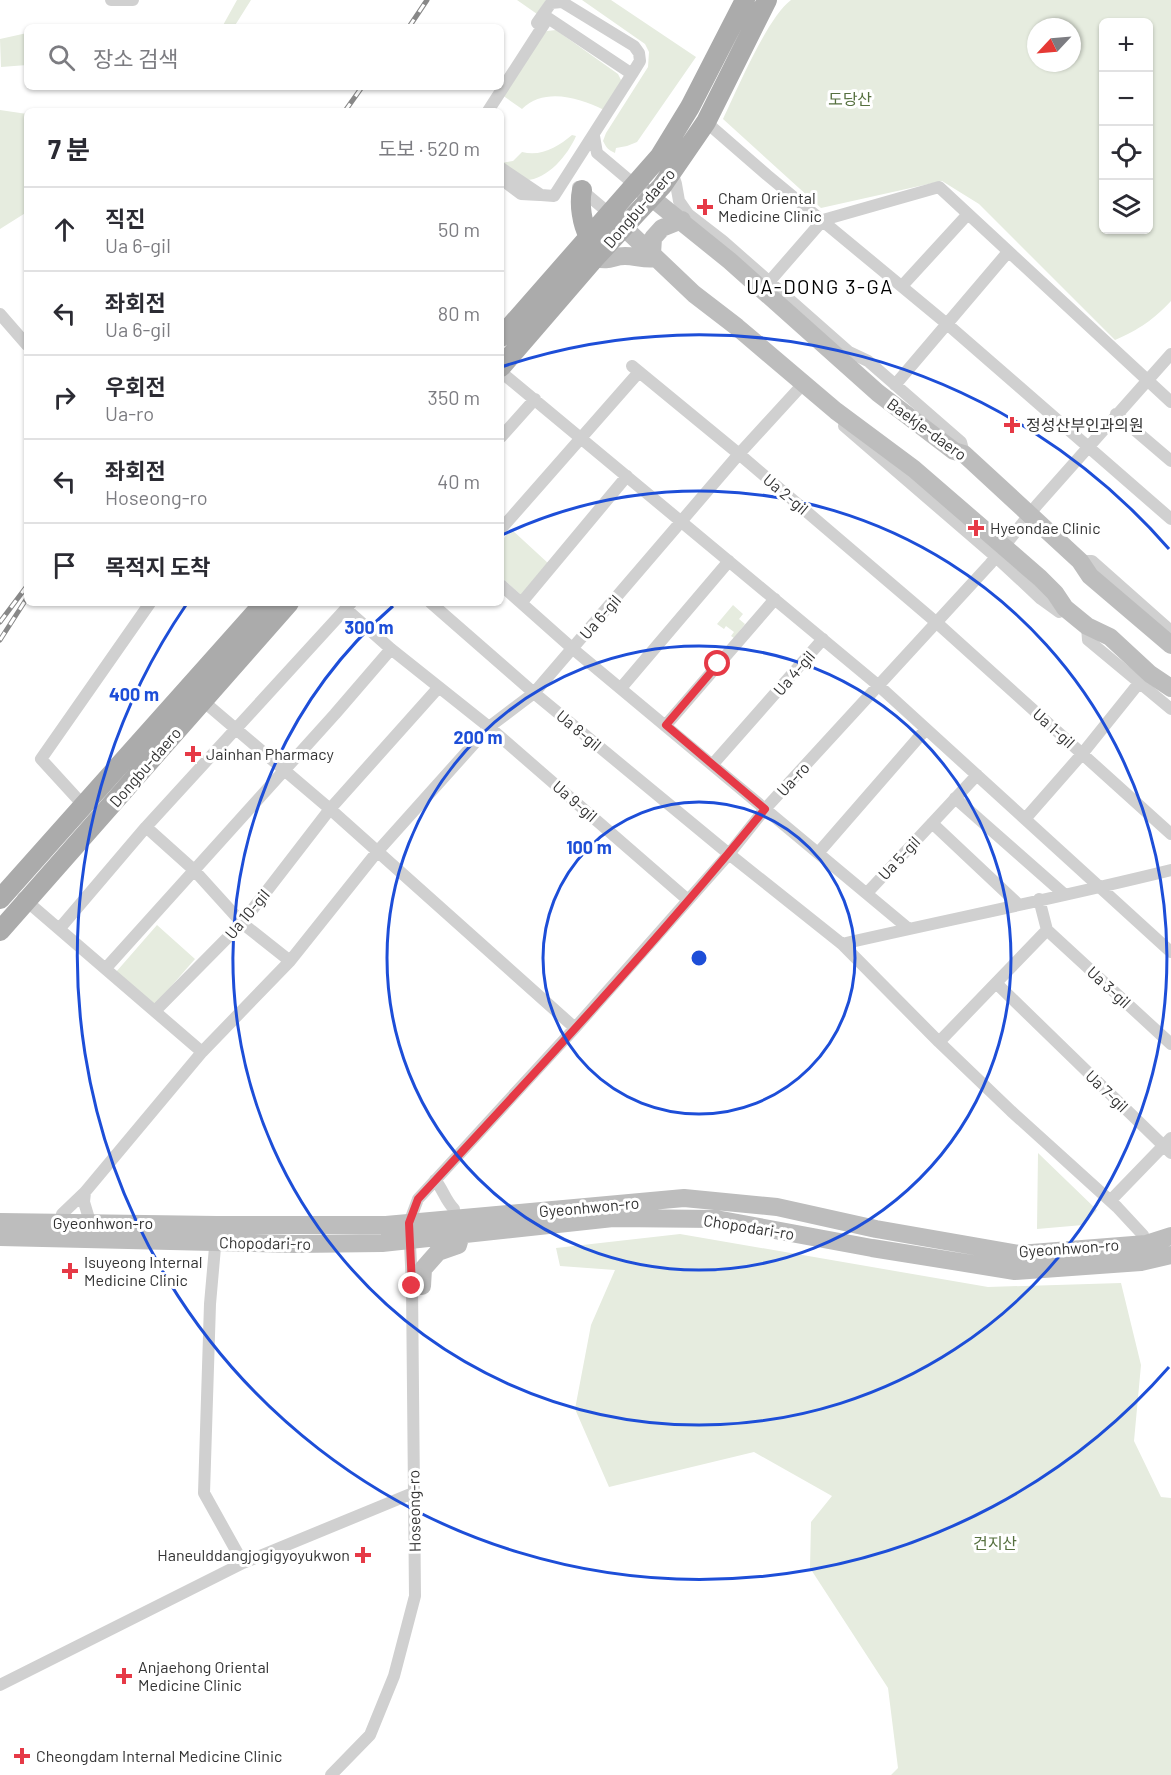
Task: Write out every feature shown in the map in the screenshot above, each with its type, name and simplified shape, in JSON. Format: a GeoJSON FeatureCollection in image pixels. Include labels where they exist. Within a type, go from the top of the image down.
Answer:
{"type":"FeatureCollection","features":[{"type":"Feature","properties":{"kind":"main road","name":"Dongbu-daero"},"geometry":{"type":"LineString","coordinates":[[504,366],[595,258],[635,185],[660,156],[690,107],[745,0]]}},
{"type":"Feature","properties":{"kind":"main road","name":"Dongbu-daero"},"geometry":{"type":"LineString","coordinates":[[504,334],[589,237],[652,198],[706,122],[768,0]]}},
{"type":"Feature","properties":{"kind":"main road"},"geometry":{"type":"LineString","coordinates":[[582,190],[579,203],[584,218],[584,228],[589,237]]}},
{"type":"Feature","properties":{"kind":"main road","name":"Dongbu-daero"},"geometry":{"type":"LineString","coordinates":[[5,893],[261,606]]}},
{"type":"Feature","properties":{"kind":"main road","name":"Dongbu-daero"},"geometry":{"type":"LineString","coordinates":[[0,931],[287,606]]}},
{"type":"Feature","properties":{"kind":"street"},"geometry":{"type":"LineString","coordinates":[[111,0],[133,0]]}},
{"type":"Feature","properties":{"kind":"street"},"geometry":{"type":"LineString","coordinates":[[504,74],[551,3],[562,2],[634,46],[639,53],[640,61],[554,196],[521,194],[504,181]]}},
{"type":"Feature","properties":{"kind":"street"},"geometry":{"type":"LineString","coordinates":[[504,86],[548,18],[632,74]]}},
{"type":"Feature","properties":{"kind":"street"},"geometry":{"type":"LineString","coordinates":[[481,108],[493,90]]}},
{"type":"Feature","properties":{"kind":"street"},"geometry":{"type":"LineString","coordinates":[[490,108],[502,90]]}},
{"type":"Feature","properties":{"kind":"street"},"geometry":{"type":"LineString","coordinates":[[706,122],[947,324],[1171,519]]}},
{"type":"Feature","properties":{"kind":"street"},"geometry":{"type":"LineString","coordinates":[[594,136],[597,153],[635,185]]}},
{"type":"Feature","properties":{"kind":"street"},"geometry":{"type":"LineString","coordinates":[[504,170],[541,195]]}},
{"type":"Feature","properties":{"kind":"street"},"geometry":{"type":"LineString","coordinates":[[672,172],[679,201],[688,214],[849,352]]}},
{"type":"Feature","properties":{"kind":"street"},"geometry":{"type":"LineString","coordinates":[[562,183],[576,185],[617,220],[694,294],[737,327],[836,411],[914,469],[1000,552],[1055,593],[1065,608],[1087,626],[1110,637],[1150,674],[1171,688]]}},
{"type":"Feature","properties":{"kind":"street","name":"Baekje-daero"},"geometry":{"type":"LineString","coordinates":[[635,185],[682,220],[878,393],[954,451],[964,454],[1080,561],[1090,576],[1171,645]]}},
{"type":"Feature","properties":{"kind":"street"},"geometry":{"type":"LineString","coordinates":[[769,282],[823,220],[939,188],[1171,402]]}},
{"type":"Feature","properties":{"kind":"street"},"geometry":{"type":"LineString","coordinates":[[902,286],[968,214]]}},
{"type":"Feature","properties":{"kind":"street"},"geometry":{"type":"LineString","coordinates":[[654,256],[653,238],[662,228],[682,220]]}},
{"type":"Feature","properties":{"kind":"street","name":"Baekje-daero"},"geometry":{"type":"LineString","coordinates":[[723,242],[731,262]]}},
{"type":"Feature","properties":{"kind":"street"},"geometry":{"type":"LineString","coordinates":[[895,385],[1008,252]]}},
{"type":"Feature","properties":{"kind":"street"},"geometry":{"type":"LineString","coordinates":[[595,258],[606,261],[628,256],[645,260],[654,256]]}},
{"type":"Feature","properties":{"kind":"street"},"geometry":{"type":"LineString","coordinates":[[731,262],[751,266]]}},
{"type":"Feature","properties":{"kind":"street"},"geometry":{"type":"LineString","coordinates":[[0,314],[24,342]]}},
{"type":"Feature","properties":{"kind":"street"},"geometry":{"type":"LineString","coordinates":[[822,328],[828,348],[849,352],[868,361],[961,442],[964,454]]}},
{"type":"Feature","properties":{"kind":"street","name":"Ua-ro"},"geometry":{"type":"LineString","coordinates":[[410,1232],[418,1199],[575,1028],[729,854],[765,809],[937,623],[1000,552],[1029,514],[1171,354]]}},
{"type":"Feature","properties":{"kind":"street","name":"Ua 2-gil"},"geometry":{"type":"LineString","coordinates":[[580,438],[636,369],[937,623]]}},
{"type":"Feature","properties":{"kind":"street","name":"Ua 4-gil"},"geometry":{"type":"LineString","coordinates":[[504,373],[879,686]]}},
{"type":"Feature","properties":{"kind":"street"},"geometry":{"type":"LineString","coordinates":[[682,522],[739,454],[804,384]]}},
{"type":"Feature","properties":{"kind":"street"},"geometry":{"type":"LineString","coordinates":[[504,434],[535,399]]}},
{"type":"Feature","properties":{"kind":"street"},"geometry":{"type":"LineString","coordinates":[[1116,414],[1171,461]]}},
{"type":"Feature","properties":{"kind":"street"},"geometry":{"type":"LineString","coordinates":[[504,526],[580,438]]}},
{"type":"Feature","properties":{"kind":"street"},"geometry":{"type":"LineString","coordinates":[[522,602],[627,476]]}},
{"type":"Feature","properties":{"kind":"street","name":"Ua 6-gil"},"geometry":{"type":"LineString","coordinates":[[573,649],[682,522]]}},
{"type":"Feature","properties":{"kind":"street"},"geometry":{"type":"LineString","coordinates":[[621,688],[729,561]]}},
{"type":"Feature","properties":{"kind":"street","name":"Baekje-daero"},"geometry":{"type":"LineString","coordinates":[[1080,561],[1092,561],[1171,631]]}},
{"type":"Feature","properties":{"kind":"street","name":"Ua 6-gil"},"geometry":{"type":"LineString","coordinates":[[504,587],[573,649],[765,809]]}},
{"type":"Feature","properties":{"kind":"street"},"geometry":{"type":"LineString","coordinates":[[666,725],[775,599]]}},
{"type":"Feature","properties":{"kind":"street"},"geometry":{"type":"LineString","coordinates":[[84,806],[41,759],[148,606]]}},
{"type":"Feature","properties":{"kind":"street"},"geometry":{"type":"LineString","coordinates":[[60,928],[146,827],[349,606]]}},
{"type":"Feature","properties":{"kind":"street","name":"Ua 9-gil"},"geometry":{"type":"LineString","coordinates":[[349,606],[391,649],[489,727],[688,900]]}},
{"type":"Feature","properties":{"kind":"street","name":"Ua 8-gil"},"geometry":{"type":"LineString","coordinates":[[434,606],[534,693],[729,854]]}},
{"type":"Feature","properties":{"kind":"street","name":"Ua 1-gil"},"geometry":{"type":"LineString","coordinates":[[937,623],[1171,834]]}},
{"type":"Feature","properties":{"kind":"street"},"geometry":{"type":"LineString","coordinates":[[1087,626],[1088,640],[1171,709]]}},
{"type":"Feature","properties":{"kind":"street","name":"Ua 4-gil"},"geometry":{"type":"LineString","coordinates":[[713,764],[823,639]]}},
{"type":"Feature","properties":{"kind":"street"},"geometry":{"type":"LineString","coordinates":[[106,968],[391,649]]}},
{"type":"Feature","properties":{"kind":"street"},"geometry":{"type":"LineString","coordinates":[[60,1223],[62,1214],[85,1192],[202,1052],[290,961],[377,852],[431,791],[489,727],[534,693],[573,649]]}},
{"type":"Feature","properties":{"kind":"street"},"geometry":{"type":"LineString","coordinates":[[1025,819],[1083,754],[1139,683]]}},
{"type":"Feature","properties":{"kind":"street"},"geometry":{"type":"LineString","coordinates":[[879,686],[1171,952]]}},
{"type":"Feature","properties":{"kind":"street","name":"Ua 10-gil"},"geometry":{"type":"LineString","coordinates":[[155,1011],[242,923],[330,809],[439,687]]}},
{"type":"Feature","properties":{"kind":"street"},"geometry":{"type":"LineString","coordinates":[[203,701],[330,809],[575,1028]]}},
{"type":"Feature","properties":{"kind":"street"},"geometry":{"type":"LineString","coordinates":[[819,852],[926,729]]}},
{"type":"Feature","properties":{"kind":"street"},"geometry":{"type":"LineString","coordinates":[[977,775],[932,823],[1018,904]]}},
{"type":"Feature","properties":{"kind":"street"},"geometry":{"type":"LineString","coordinates":[[955,798],[1064,894]]}},
{"type":"Feature","properties":{"kind":"street","name":"Ua 5-gil"},"geometry":{"type":"LineString","coordinates":[[765,809],[909,928]]}},
{"type":"Feature","properties":{"kind":"street","name":"Ua 5-gil"},"geometry":{"type":"LineString","coordinates":[[867,893],[932,823]]}},
{"type":"Feature","properties":{"kind":"street"},"geometry":{"type":"LineString","coordinates":[[146,827],[194,870],[242,923],[290,961]]}},
{"type":"Feature","properties":{"kind":"street"},"geometry":{"type":"LineString","coordinates":[[729,854],[842,944],[1011,1111],[1111,1200],[1143,1235],[1146,1252],[1171,1236]]}},
{"type":"Feature","properties":{"kind":"street"},"geometry":{"type":"LineString","coordinates":[[842,944],[1171,870]]}},
{"type":"Feature","properties":{"kind":"street"},"geometry":{"type":"LineString","coordinates":[[5,893],[27,901],[202,1052]]}},
{"type":"Feature","properties":{"kind":"street"},"geometry":{"type":"LineString","coordinates":[[939,1042],[1047,930],[1039,899]]}},
{"type":"Feature","properties":{"kind":"street","name":"Ua 3-gil"},"geometry":{"type":"LineString","coordinates":[[1047,930],[1171,1044]]}},
{"type":"Feature","properties":{"kind":"street","name":"Ua 7-gil"},"geometry":{"type":"LineString","coordinates":[[996,982],[1169,1146],[1111,1200]]}},
{"type":"Feature","properties":{"kind":"street"},"geometry":{"type":"LineString","coordinates":[[412,1286],[422,1286],[423,1269],[438,1252],[458,1245],[454,1209],[435,1180]]}},
{"type":"Feature","properties":{"kind":"street"},"geometry":{"type":"LineString","coordinates":[[85,1192],[84,1202],[90,1222]]}},
{"type":"Feature","properties":{"kind":"street","name":"Chopodari-ro"},"geometry":{"type":"LineString","coordinates":[[410,1232],[613,1218],[716,1219],[861,1246],[1016,1271],[1146,1252],[1171,1255]]}},
{"type":"Feature","properties":{"kind":"street","name":"Gyeonhwon-ro"},"geometry":{"type":"LineString","coordinates":[[0,1222],[90,1222],[216,1234],[386,1225],[410,1232]]}},
{"type":"Feature","properties":{"kind":"street","name":"Hoseong-ro"},"geometry":{"type":"LineString","coordinates":[[331,1775],[370,1735],[394,1676],[416,1596],[410,1232]]}},
{"type":"Feature","properties":{"kind":"street"},"geometry":{"type":"LineString","coordinates":[[216,1234],[210,1304],[204,1493],[243,1563]]}},
{"type":"Feature","properties":{"kind":"street","name":"Chopodari-ro"},"geometry":{"type":"LineString","coordinates":[[0,1237],[216,1234]]}},
{"type":"Feature","properties":{"kind":"street"},"geometry":{"type":"LineString","coordinates":[[0,1685],[243,1563],[413,1493]]}},
{"type":"Feature","properties":{"kind":"green space"},"geometry":{"type":"Polygon","coordinates":[[[237,0],[251,0],[236,24],[224,24],[237,0]]]}},
{"type":"Feature","properties":{"kind":"green space"},"geometry":{"type":"Polygon","coordinates":[[[517,0],[546,0],[537,14],[517,0]]]}},
{"type":"Feature","properties":{"kind":"green space"},"geometry":{"type":"Polygon","coordinates":[[[582,0],[611,0],[696,57],[637,142],[616,148],[615,153],[603,141],[648,67],[649,52],[645,44],[582,0]]]}},
{"type":"Feature","properties":{"kind":"green space","name":"도당산"},"geometry":{"type":"Polygon","coordinates":[[[791,0],[1171,0],[1171,301],[1146,324],[1115,340],[979,204],[942,181],[821,208],[723,119],[753,55],[772,22],[791,0]]]}},
{"type":"Feature","properties":{"kind":"green space"},"geometry":{"type":"Polygon","coordinates":[[[556,30],[618,74],[622,82],[604,110],[573,99],[551,96],[531,102],[522,109],[502,95],[542,35],[547,31],[556,30]]]}},
{"type":"Feature","properties":{"kind":"green space"},"geometry":{"type":"Polygon","coordinates":[[[24,34],[24,65],[1,67],[0,39],[24,34]]]}},
{"type":"Feature","properties":{"kind":"green space"},"geometry":{"type":"Polygon","coordinates":[[[0,110],[24,114],[24,214],[0,229],[0,110]]]}},
{"type":"Feature","properties":{"kind":"green space"},"geometry":{"type":"Polygon","coordinates":[[[572,135],[576,136],[568,151],[542,176],[526,180],[504,165],[504,162],[513,161],[522,152],[542,152],[572,135]]]}},
{"type":"Feature","properties":{"kind":"green space"},"geometry":{"type":"Polygon","coordinates":[[[511,529],[549,564],[521,595],[504,580],[504,538],[511,529]]]}},
{"type":"Feature","properties":{"kind":"green space"},"geometry":{"type":"Polygon","coordinates":[[[733,605],[743,614],[739,619],[745,624],[734,638],[731,636],[734,632],[726,626],[724,629],[717,624],[733,605]]]}},
{"type":"Feature","properties":{"kind":"green space"},"geometry":{"type":"Polygon","coordinates":[[[157,925],[195,959],[154,1006],[116,972],[157,925]]]}},
{"type":"Feature","properties":{"kind":"green space"},"geometry":{"type":"Polygon","coordinates":[[[1038,1153],[1097,1210],[1083,1225],[1037,1229],[1038,1153]]]}},
{"type":"Feature","properties":{"kind":"green space","name":"건지산"},"geometry":{"type":"Polygon","coordinates":[[[680,1234],[988,1287],[1121,1283],[1141,1365],[1134,1441],[1161,1497],[1171,1498],[1171,1775],[891,1775],[898,1768],[888,1688],[810,1568],[811,1522],[832,1496],[754,1452],[609,1487],[575,1409],[591,1325],[615,1270],[560,1266],[556,1248],[680,1234]]]}},
{"type":"Feature","properties":{"kind":"railway"},"geometry":{"type":"LineString","coordinates":[[411,24],[427,0]]}},
{"type":"Feature","properties":{"kind":"railway"},"geometry":{"type":"LineString","coordinates":[[347,108],[360,90]]}},
{"type":"Feature","properties":{"kind":"railway"},"geometry":{"type":"LineString","coordinates":[[0,622],[24,590]]}},
{"type":"Feature","properties":{"kind":"railway"},"geometry":{"type":"LineString","coordinates":[[0,640],[24,603]]}},
{"type":"Feature","properties":{"kind":"place","name":"Cham Oriental Medicine Clinic"},"geometry":{"type":"Point","coordinates":[705,207]}},
{"type":"Feature","properties":{"kind":"place","name":"정성산부인과의원"},"geometry":{"type":"Point","coordinates":[1012,425]}},
{"type":"Feature","properties":{"kind":"place","name":"Hyeondae Clinic"},"geometry":{"type":"Point","coordinates":[976,528]}},
{"type":"Feature","properties":{"kind":"place","name":"Jainhan Pharmacy"},"geometry":{"type":"Point","coordinates":[193,754]}},
{"type":"Feature","properties":{"kind":"place","name":"Isuyeong Internal Medicine Clinic"},"geometry":{"type":"Point","coordinates":[70,1271]}},
{"type":"Feature","properties":{"kind":"place","name":"Haneulddangjogigyoyukwon"},"geometry":{"type":"Point","coordinates":[363,1555]}},
{"type":"Feature","properties":{"kind":"place","name":"Anjaehong Oriental Medicine Clinic"},"geometry":{"type":"Point","coordinates":[124,1676]}},
{"type":"Feature","properties":{"kind":"place","name":"Cheongdam Internal Medicine Clinic"},"geometry":{"type":"Point","coordinates":[22,1756]}},
{"type":"Feature","properties":{"kind":"district","name":"UA-DONG 3-GA"},"geometry":{"type":"Point","coordinates":[820,287]}},
{"type":"Feature","properties":{"kind":"route"},"geometry":{"type":"LineString","coordinates":[[412,1286],[409,1223],[418,1199],[575,1028],[729,854],[765,809],[666,725],[718,664]]}}]}
